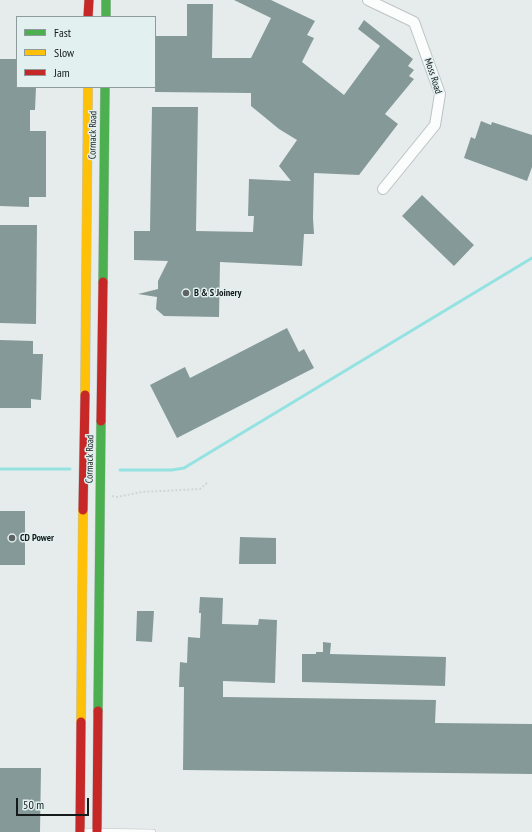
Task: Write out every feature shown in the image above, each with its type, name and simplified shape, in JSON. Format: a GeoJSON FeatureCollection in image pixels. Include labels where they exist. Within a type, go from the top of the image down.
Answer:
{"type":"FeatureCollection","features":[{"type":"Feature","properties":{"kind":"street"},"geometry":{"type":"LineString","coordinates":[[88,0],[88,16]]}},
{"type":"Feature","properties":{"kind":"street"},"geometry":{"type":"LineString","coordinates":[[106,0],[106,16]]}},
{"type":"Feature","properties":{"kind":"street","name":"Moss Road"},"geometry":{"type":"LineString","coordinates":[[368,0],[414,22],[440,94],[435,125],[383,189]]}},
{"type":"Feature","properties":{"kind":"street","name":"Cormack Road"},"geometry":{"type":"LineString","coordinates":[[80,831],[88,88]]}},
{"type":"Feature","properties":{"kind":"street","name":"Cormack Road"},"geometry":{"type":"LineString","coordinates":[[97,831],[105,88]]}},
{"type":"Feature","properties":{"kind":"lane"},"geometry":{"type":"LineString","coordinates":[[80,831],[153,832]]}},
{"type":"Feature","properties":{"kind":"path"},"geometry":{"type":"LineString","coordinates":[[101,494],[117,497],[142,492],[200,489],[208,482]]}},
{"type":"Feature","properties":{"kind":"building"},"geometry":{"type":"Polygon","coordinates":[[[234,0],[271,0],[315,21],[307,35],[314,38],[302,62],[344,95],[380,46],[358,29],[364,20],[413,59],[408,66],[414,70],[409,76],[414,79],[385,114],[398,124],[359,175],[314,173],[314,234],[304,234],[302,266],[220,262],[219,317],[164,316],[156,309],[157,297],[138,294],[158,289],[158,281],[168,261],[134,260],[134,231],[150,231],[152,107],[198,107],[196,231],[253,232],[254,216],[248,216],[249,179],[291,181],[279,166],[297,140],[279,129],[251,106],[251,93],[155,92],[156,36],[187,36],[187,4],[213,4],[212,58],[251,58],[271,18],[234,0]]]}},
{"type":"Feature","properties":{"kind":"building"},"geometry":{"type":"Polygon","coordinates":[[[0,59],[16,59],[16,88],[36,88],[35,110],[30,110],[30,131],[46,131],[46,197],[29,197],[29,207],[0,206],[0,59]]]}},
{"type":"Feature","properties":{"kind":"building"},"geometry":{"type":"Polygon","coordinates":[[[481,121],[491,125],[492,122],[532,135],[532,167],[527,181],[464,158],[471,137],[475,139],[481,121]]]}},
{"type":"Feature","properties":{"kind":"building"},"geometry":{"type":"Polygon","coordinates":[[[422,195],[474,245],[454,266],[402,216],[422,195]]]}},
{"type":"Feature","properties":{"kind":"building"},"geometry":{"type":"Polygon","coordinates":[[[0,225],[37,225],[36,324],[0,323],[0,225]]]}},
{"type":"Feature","properties":{"kind":"building"},"geometry":{"type":"Polygon","coordinates":[[[287,328],[299,352],[304,349],[314,368],[177,438],[150,385],[185,367],[190,378],[287,328]]]}},
{"type":"Feature","properties":{"kind":"building"},"geometry":{"type":"Polygon","coordinates":[[[0,340],[33,341],[33,354],[43,354],[41,400],[31,399],[31,408],[0,408],[0,340]]]}},
{"type":"Feature","properties":{"kind":"building","name":"CD Power"},"geometry":{"type":"Polygon","coordinates":[[[0,511],[25,511],[25,565],[0,565],[0,511]]]}},
{"type":"Feature","properties":{"kind":"building"},"geometry":{"type":"Polygon","coordinates":[[[240,537],[276,538],[276,564],[239,564],[240,537]]]}},
{"type":"Feature","properties":{"kind":"building"},"geometry":{"type":"Polygon","coordinates":[[[200,597],[223,598],[222,624],[258,625],[259,619],[277,620],[275,683],[223,681],[223,697],[436,700],[435,723],[532,724],[532,774],[183,770],[184,687],[179,687],[180,662],[187,663],[188,637],[200,638],[200,597]]]}},
{"type":"Feature","properties":{"kind":"building"},"geometry":{"type":"Polygon","coordinates":[[[137,611],[154,611],[152,642],[136,641],[137,611]]]}},
{"type":"Feature","properties":{"kind":"building"},"geometry":{"type":"Polygon","coordinates":[[[323,642],[331,643],[330,654],[446,657],[445,686],[302,682],[302,654],[316,654],[316,652],[323,652],[323,642]]]}},
{"type":"Feature","properties":{"kind":"building"},"geometry":{"type":"Polygon","coordinates":[[[0,768],[41,768],[40,832],[0,832],[0,768]]]}},
{"type":"Feature","properties":{"kind":"waterway"},"geometry":{"type":"LineString","coordinates":[[120,470],[172,470],[184,468],[532,258]]}},
{"type":"Feature","properties":{"kind":"waterway"},"geometry":{"type":"LineString","coordinates":[[0,469],[70,469]]}},
{"type":"Feature","properties":{"kind":"traffic: fast"},"geometry":{"type":"LineString","coordinates":[[106,0],[106,16]]}},
{"type":"Feature","properties":{"kind":"traffic: fast"},"geometry":{"type":"LineString","coordinates":[[103,282],[105,88]]}},
{"type":"Feature","properties":{"kind":"traffic: fast"},"geometry":{"type":"LineString","coordinates":[[98,711],[101,421]]}},
{"type":"Feature","properties":{"kind":"traffic: slow"},"geometry":{"type":"LineString","coordinates":[[85,395],[88,88]]}},
{"type":"Feature","properties":{"kind":"traffic: slow"},"geometry":{"type":"LineString","coordinates":[[81,722],[83,510]]}},
{"type":"Feature","properties":{"kind":"traffic: jam"},"geometry":{"type":"LineString","coordinates":[[88,16],[89,0]]}},
{"type":"Feature","properties":{"kind":"traffic: jam"},"geometry":{"type":"LineString","coordinates":[[101,421],[103,282]]}},
{"type":"Feature","properties":{"kind":"traffic: jam"},"geometry":{"type":"LineString","coordinates":[[83,510],[85,395]]}},
{"type":"Feature","properties":{"kind":"traffic: jam"},"geometry":{"type":"LineString","coordinates":[[97,832],[98,711]]}},
{"type":"Feature","properties":{"kind":"traffic: jam"},"geometry":{"type":"LineString","coordinates":[[80,832],[81,722]]}},
{"type":"Feature","properties":{"kind":"place","name":"B & S Joinery"},"geometry":{"type":"Point","coordinates":[186,293]}},
{"type":"Feature","properties":{"kind":"place","name":"CD Power"},"geometry":{"type":"Point","coordinates":[12,538]}}]}
